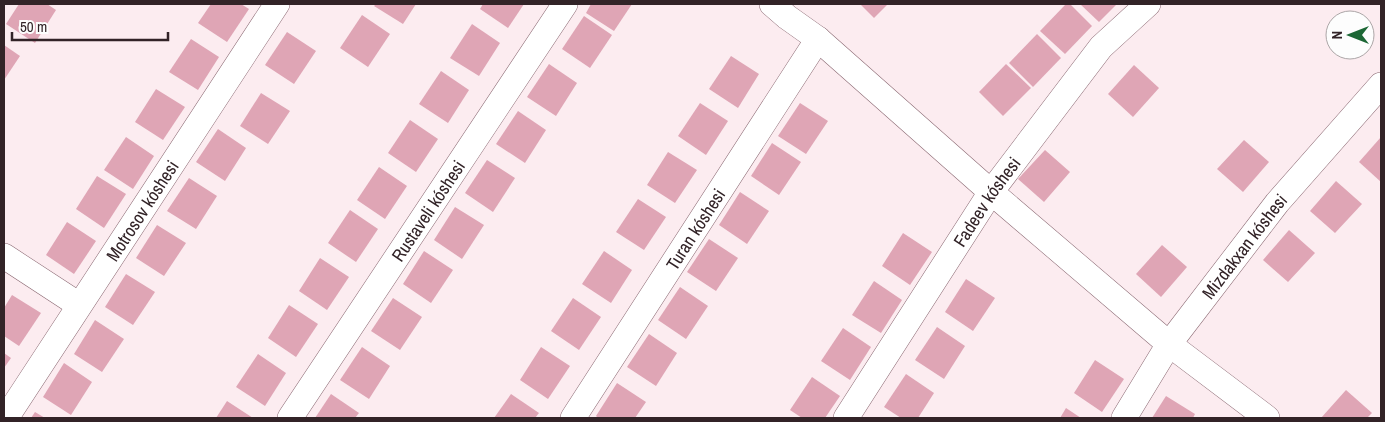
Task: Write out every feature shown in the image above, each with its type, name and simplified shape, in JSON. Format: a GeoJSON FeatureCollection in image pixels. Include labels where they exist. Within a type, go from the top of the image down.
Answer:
{"type":"FeatureCollection","features":[{"type":"Feature","properties":{"kind":"street","name":"Motrosov kóshesi"},"geometry":{"type":"LineString","coordinates":[[6,418],[277,4]]}},
{"type":"Feature","properties":{"kind":"street","name":"Rustaveli kóshesi"},"geometry":{"type":"LineString","coordinates":[[290,418],[565,4]]}},
{"type":"Feature","properties":{"kind":"street","name":"Fadeev kóshesi"},"geometry":{"type":"LineString","coordinates":[[846,418],[990,192],[1101,47],[1148,4]]}},
{"type":"Feature","properties":{"kind":"street"},"geometry":{"type":"LineString","coordinates":[[786,8],[818,39],[990,192],[1170,344],[1267,418]]}},
{"type":"Feature","properties":{"kind":"street","name":"Turan kóshesi"},"geometry":{"type":"LineString","coordinates":[[573,418],[818,39]]}},
{"type":"Feature","properties":{"kind":"street","name":"Mizdakxan kóshesi"},"geometry":{"type":"LineString","coordinates":[[1124,418],[1170,344],[1277,204],[1381,85]]}},
{"type":"Feature","properties":{"kind":"street"},"geometry":{"type":"LineString","coordinates":[[4,256],[79,304]]}},
{"type":"Feature","properties":{"kind":"building"},"geometry":{"type":"Polygon","coordinates":[[[19,4],[47,4],[56,10],[35,43],[6,24],[19,4]]]}},
{"type":"Feature","properties":{"kind":"building"},"geometry":{"type":"Polygon","coordinates":[[[211,4],[241,4],[249,9],[227,42],[198,23],[211,4]]]}},
{"type":"Feature","properties":{"kind":"building"},"geometry":{"type":"Polygon","coordinates":[[[376,4],[416,4],[403,24],[374,6],[376,4]]]}},
{"type":"Feature","properties":{"kind":"building"},"geometry":{"type":"Polygon","coordinates":[[[483,4],[524,4],[508,28],[480,9],[483,4]]]}},
{"type":"Feature","properties":{"kind":"building"},"geometry":{"type":"Polygon","coordinates":[[[591,4],[632,4],[614,31],[586,13],[591,4]]]}},
{"type":"Feature","properties":{"kind":"building"},"geometry":{"type":"Polygon","coordinates":[[[860,4],[888,4],[874,18],[860,4]]]}},
{"type":"Feature","properties":{"kind":"building"},"geometry":{"type":"Polygon","coordinates":[[[1066,4],[1070,4],[1092,26],[1065,54],[1040,31],[1066,4]]]}},
{"type":"Feature","properties":{"kind":"building"},"geometry":{"type":"Polygon","coordinates":[[[1080,4],[1117,4],[1099,22],[1080,4]]]}},
{"type":"Feature","properties":{"kind":"building"},"geometry":{"type":"Polygon","coordinates":[[[362,15],[390,34],[368,67],[340,48],[362,15]]]}},
{"type":"Feature","properties":{"kind":"building"},"geometry":{"type":"Polygon","coordinates":[[[584,16],[612,35],[590,68],[562,49],[584,16]]]}},
{"type":"Feature","properties":{"kind":"building"},"geometry":{"type":"Polygon","coordinates":[[[472,24],[500,43],[479,76],[450,58],[472,24]]]}},
{"type":"Feature","properties":{"kind":"building"},"geometry":{"type":"Polygon","coordinates":[[[287,32],[316,51],[294,84],[265,65],[287,32]]]}},
{"type":"Feature","properties":{"kind":"building"},"geometry":{"type":"Polygon","coordinates":[[[1037,34],[1061,58],[1033,87],[1009,63],[1037,34]]]}},
{"type":"Feature","properties":{"kind":"building"},"geometry":{"type":"Polygon","coordinates":[[[191,39],[219,57],[198,90],[169,72],[191,39]]]}},
{"type":"Feature","properties":{"kind":"building"},"geometry":{"type":"Polygon","coordinates":[[[4,45],[20,56],[4,80],[4,45]]]}},
{"type":"Feature","properties":{"kind":"building"},"geometry":{"type":"Polygon","coordinates":[[[731,56],[759,74],[738,108],[709,89],[731,56]]]}},
{"type":"Feature","properties":{"kind":"building"},"geometry":{"type":"Polygon","coordinates":[[[549,64],[577,83],[556,116],[527,97],[549,64]]]}},
{"type":"Feature","properties":{"kind":"building"},"geometry":{"type":"Polygon","coordinates":[[[1006,64],[1031,88],[1003,116],[979,92],[1006,64]]]}},
{"type":"Feature","properties":{"kind":"building"},"geometry":{"type":"Polygon","coordinates":[[[1134,65],[1159,88],[1133,117],[1108,94],[1134,65]]]}},
{"type":"Feature","properties":{"kind":"building"},"geometry":{"type":"Polygon","coordinates":[[[441,71],[469,90],[448,123],[419,104],[441,71]]]}},
{"type":"Feature","properties":{"kind":"building"},"geometry":{"type":"Polygon","coordinates":[[[156,89],[185,107],[163,140],[135,122],[156,89]]]}},
{"type":"Feature","properties":{"kind":"building"},"geometry":{"type":"Polygon","coordinates":[[[261,93],[290,111],[268,144],[240,126],[261,93]]]}},
{"type":"Feature","properties":{"kind":"building"},"geometry":{"type":"Polygon","coordinates":[[[700,103],[728,121],[706,155],[678,136],[700,103]]]}},
{"type":"Feature","properties":{"kind":"building"},"geometry":{"type":"Polygon","coordinates":[[[800,103],[828,121],[806,154],[778,136],[800,103]]]}},
{"type":"Feature","properties":{"kind":"building"},"geometry":{"type":"Polygon","coordinates":[[[518,111],[546,130],[525,163],[496,144],[518,111]]]}},
{"type":"Feature","properties":{"kind":"building"},"geometry":{"type":"Polygon","coordinates":[[[410,120],[438,139],[416,172],[388,153],[410,120]]]}},
{"type":"Feature","properties":{"kind":"building"},"geometry":{"type":"Polygon","coordinates":[[[218,129],[246,148],[225,181],[196,162],[218,129]]]}},
{"type":"Feature","properties":{"kind":"building"},"geometry":{"type":"Polygon","coordinates":[[[126,137],[154,156],[133,189],[104,170],[126,137]]]}},
{"type":"Feature","properties":{"kind":"building"},"geometry":{"type":"Polygon","coordinates":[[[1381,137],[1381,182],[1359,162],[1381,137]]]}},
{"type":"Feature","properties":{"kind":"building"},"geometry":{"type":"Polygon","coordinates":[[[1244,140],[1269,162],[1243,192],[1217,169],[1244,140]]]}},
{"type":"Feature","properties":{"kind":"building"},"geometry":{"type":"Polygon","coordinates":[[[772,143],[801,162],[779,195],[751,176],[772,143]]]}},
{"type":"Feature","properties":{"kind":"building"},"geometry":{"type":"Polygon","coordinates":[[[1045,150],[1070,172],[1044,202],[1018,179],[1045,150]]]}},
{"type":"Feature","properties":{"kind":"building"},"geometry":{"type":"Polygon","coordinates":[[[668,152],[697,170],[675,203],[647,185],[668,152]]]}},
{"type":"Feature","properties":{"kind":"building"},"geometry":{"type":"Polygon","coordinates":[[[487,160],[515,178],[493,212],[465,193],[487,160]]]}},
{"type":"Feature","properties":{"kind":"building"},"geometry":{"type":"Polygon","coordinates":[[[379,167],[407,186],[385,219],[357,200],[379,167]]]}},
{"type":"Feature","properties":{"kind":"building"},"geometry":{"type":"Polygon","coordinates":[[[97,176],[126,194],[104,228],[76,209],[97,176]]]}},
{"type":"Feature","properties":{"kind":"building"},"geometry":{"type":"Polygon","coordinates":[[[189,178],[217,196],[196,229],[167,211],[189,178]]]}},
{"type":"Feature","properties":{"kind":"building"},"geometry":{"type":"Polygon","coordinates":[[[1336,181],[1362,204],[1335,233],[1310,211],[1336,181]]]}},
{"type":"Feature","properties":{"kind":"building"},"geometry":{"type":"Polygon","coordinates":[[[740,192],[769,211],[747,244],[719,225],[740,192]]]}},
{"type":"Feature","properties":{"kind":"building"},"geometry":{"type":"Polygon","coordinates":[[[638,199],[666,217],[644,250],[616,232],[638,199]]]}},
{"type":"Feature","properties":{"kind":"building"},"geometry":{"type":"Polygon","coordinates":[[[455,207],[484,225],[462,259],[434,240],[455,207]]]}},
{"type":"Feature","properties":{"kind":"building"},"geometry":{"type":"Polygon","coordinates":[[[350,210],[378,229],[356,262],[328,243],[350,210]]]}},
{"type":"Feature","properties":{"kind":"building"},"geometry":{"type":"Polygon","coordinates":[[[67,222],[96,241],[74,274],[46,255],[67,222]]]}},
{"type":"Feature","properties":{"kind":"building"},"geometry":{"type":"Polygon","coordinates":[[[157,225],[186,243],[164,276],[136,258],[157,225]]]}},
{"type":"Feature","properties":{"kind":"building"},"geometry":{"type":"Polygon","coordinates":[[[1289,230],[1315,253],[1288,282],[1263,260],[1289,230]]]}},
{"type":"Feature","properties":{"kind":"building"},"geometry":{"type":"Polygon","coordinates":[[[903,233],[932,252],[910,285],[882,266],[903,233]]]}},
{"type":"Feature","properties":{"kind":"building"},"geometry":{"type":"Polygon","coordinates":[[[709,239],[738,258],[716,291],[687,272],[709,239]]]}},
{"type":"Feature","properties":{"kind":"building"},"geometry":{"type":"Polygon","coordinates":[[[1162,245],[1187,267],[1161,297],[1136,274],[1162,245]]]}},
{"type":"Feature","properties":{"kind":"building"},"geometry":{"type":"Polygon","coordinates":[[[424,251],[453,270],[431,303],[403,284],[424,251]]]}},
{"type":"Feature","properties":{"kind":"building"},"geometry":{"type":"Polygon","coordinates":[[[604,251],[632,270],[611,303],[582,284],[604,251]]]}},
{"type":"Feature","properties":{"kind":"building"},"geometry":{"type":"Polygon","coordinates":[[[320,258],[349,277],[327,310],[299,291],[320,258]]]}},
{"type":"Feature","properties":{"kind":"building"},"geometry":{"type":"Polygon","coordinates":[[[126,274],[155,292],[133,325],[105,307],[126,274]]]}},
{"type":"Feature","properties":{"kind":"building"},"geometry":{"type":"Polygon","coordinates":[[[966,279],[995,298],[973,331],[945,312],[966,279]]]}},
{"type":"Feature","properties":{"kind":"building"},"geometry":{"type":"Polygon","coordinates":[[[874,281],[902,300],[881,333],[852,315],[874,281]]]}},
{"type":"Feature","properties":{"kind":"building"},"geometry":{"type":"Polygon","coordinates":[[[680,287],[708,306],[686,339],[658,320],[680,287]]]}},
{"type":"Feature","properties":{"kind":"building"},"geometry":{"type":"Polygon","coordinates":[[[12,295],[41,313],[19,346],[4,336],[4,308],[12,295]]]}},
{"type":"Feature","properties":{"kind":"building"},"geometry":{"type":"Polygon","coordinates":[[[393,298],[422,317],[400,350],[371,331],[393,298]]]}},
{"type":"Feature","properties":{"kind":"building"},"geometry":{"type":"Polygon","coordinates":[[[573,298],[601,317],[579,350],[551,331],[573,298]]]}},
{"type":"Feature","properties":{"kind":"building"},"geometry":{"type":"Polygon","coordinates":[[[289,305],[318,324],[296,357],[268,338],[289,305]]]}},
{"type":"Feature","properties":{"kind":"building"},"geometry":{"type":"Polygon","coordinates":[[[95,320],[124,339],[102,372],[74,354],[95,320]]]}},
{"type":"Feature","properties":{"kind":"building"},"geometry":{"type":"Polygon","coordinates":[[[937,327],[965,346],[944,379],[915,360],[937,327]]]}},
{"type":"Feature","properties":{"kind":"building"},"geometry":{"type":"Polygon","coordinates":[[[843,328],[871,347],[850,380],[821,361],[843,328]]]}},
{"type":"Feature","properties":{"kind":"building"},"geometry":{"type":"Polygon","coordinates":[[[649,334],[677,353],[656,386],[627,367],[649,334]]]}},
{"type":"Feature","properties":{"kind":"building"},"geometry":{"type":"Polygon","coordinates":[[[362,347],[390,366],[369,399],[340,380],[362,347]]]}},
{"type":"Feature","properties":{"kind":"building"},"geometry":{"type":"Polygon","coordinates":[[[541,347],[570,366],[548,399],[520,380],[541,347]]]}},
{"type":"Feature","properties":{"kind":"building"},"geometry":{"type":"Polygon","coordinates":[[[4,353],[11,358],[4,368],[4,353]]]}},
{"type":"Feature","properties":{"kind":"building"},"geometry":{"type":"Polygon","coordinates":[[[258,354],[286,373],[265,406],[236,387],[258,354]]]}},
{"type":"Feature","properties":{"kind":"building"},"geometry":{"type":"Polygon","coordinates":[[[1095,360],[1124,379],[1102,412],[1074,393],[1095,360]]]}},
{"type":"Feature","properties":{"kind":"building"},"geometry":{"type":"Polygon","coordinates":[[[64,363],[92,382],[71,415],[43,397],[64,363]]]}},
{"type":"Feature","properties":{"kind":"building"},"geometry":{"type":"Polygon","coordinates":[[[906,374],[934,393],[918,418],[901,418],[884,407],[906,374]]]}},
{"type":"Feature","properties":{"kind":"building"},"geometry":{"type":"Polygon","coordinates":[[[812,377],[840,396],[825,418],[802,418],[790,410],[812,377]]]}},
{"type":"Feature","properties":{"kind":"building"},"geometry":{"type":"Polygon","coordinates":[[[617,383],[646,402],[635,418],[598,418],[596,416],[617,383]]]}},
{"type":"Feature","properties":{"kind":"building"},"geometry":{"type":"Polygon","coordinates":[[[1346,390],[1372,413],[1367,418],[1321,418],[1346,390]]]}},
{"type":"Feature","properties":{"kind":"building"},"geometry":{"type":"Polygon","coordinates":[[[331,394],[359,413],[355,418],[315,418],[331,394]]]}},
{"type":"Feature","properties":{"kind":"building"},"geometry":{"type":"Polygon","coordinates":[[[511,394],[539,413],[535,418],[494,418],[511,394]]]}},
{"type":"Feature","properties":{"kind":"building"},"geometry":{"type":"Polygon","coordinates":[[[1166,396],[1195,414],[1193,418],[1152,418],[1166,396]]]}},
{"type":"Feature","properties":{"kind":"building"},"geometry":{"type":"Polygon","coordinates":[[[227,401],[253,418],[216,418],[227,401]]]}},
{"type":"Feature","properties":{"kind":"building"},"geometry":{"type":"Polygon","coordinates":[[[1066,408],[1081,418],[1060,418],[1066,408]]]}},
{"type":"Feature","properties":{"kind":"building"},"geometry":{"type":"Polygon","coordinates":[[[35,412],[45,418],[31,418],[35,412]]]}}]}
